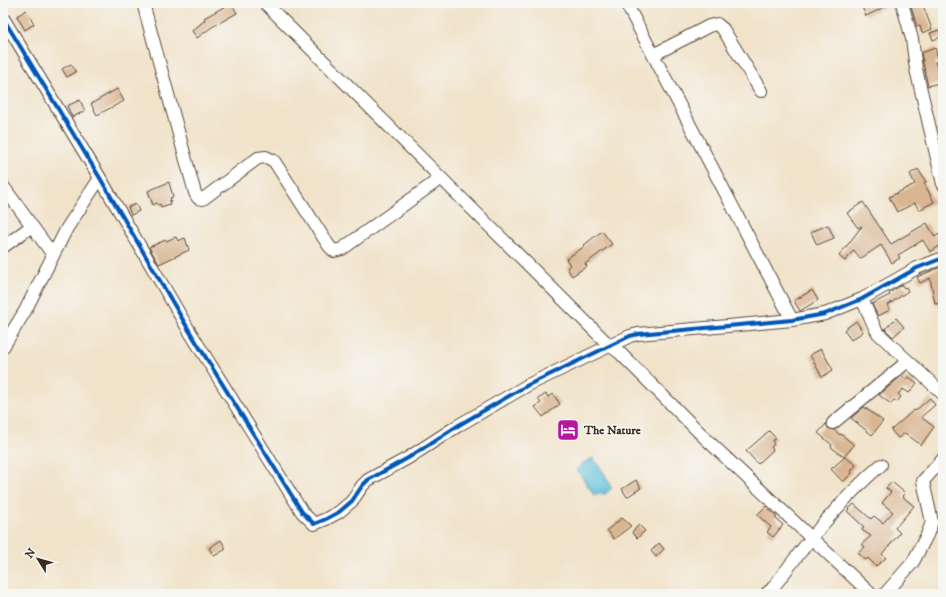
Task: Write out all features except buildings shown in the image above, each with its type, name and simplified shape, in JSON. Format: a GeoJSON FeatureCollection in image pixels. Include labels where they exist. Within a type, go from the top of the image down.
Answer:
{"type":"FeatureCollection","features":[{"type":"Feature","properties":{"kind":"street"},"geometry":{"type":"LineString","coordinates":[[143,3],[195,193],[198,198],[203,199],[258,158],[266,157],[274,161],[329,246],[334,251],[342,249],[441,178]]}},
{"type":"Feature","properties":{"kind":"street"},"geometry":{"type":"LineString","coordinates":[[265,3],[610,346],[619,352],[706,439],[871,594]]}},
{"type":"Feature","properties":{"kind":"street"},"geometry":{"type":"LineString","coordinates":[[902,3],[912,39],[916,69],[943,184]]}},
{"type":"Feature","properties":{"kind":"street"},"geometry":{"type":"LineString","coordinates":[[627,4],[652,55],[792,320]]}},
{"type":"Feature","properties":{"kind":"street"},"geometry":{"type":"LineString","coordinates":[[3,18],[100,178],[194,339],[302,512],[314,524],[326,520],[339,512],[352,500],[368,480],[408,458],[459,425],[528,385],[638,334],[792,320],[828,313],[862,299],[917,268],[943,258]]}},
{"type":"Feature","properties":{"kind":"street"},"geometry":{"type":"LineString","coordinates":[[652,55],[709,26],[717,24],[723,29],[761,91]]}},
{"type":"Feature","properties":{"kind":"street"},"geometry":{"type":"LineString","coordinates":[[3,347],[25,311],[67,228],[100,178]]}},
{"type":"Feature","properties":{"kind":"street"},"geometry":{"type":"LineString","coordinates":[[3,186],[53,255]]}},
{"type":"Feature","properties":{"kind":"street"},"geometry":{"type":"LineString","coordinates":[[3,247],[32,226]]}},
{"type":"Feature","properties":{"kind":"street"},"geometry":{"type":"LineString","coordinates":[[862,299],[878,332],[943,394]]}},
{"type":"Feature","properties":{"kind":"street"},"geometry":{"type":"LineString","coordinates":[[833,423],[908,361]]}},
{"type":"Feature","properties":{"kind":"street"},"geometry":{"type":"LineString","coordinates":[[885,594],[913,562],[927,535],[932,522],[923,481],[943,459]]}},
{"type":"Feature","properties":{"kind":"street"},"geometry":{"type":"LineString","coordinates":[[766,594],[772,589],[811,537],[851,493],[881,465]]}},
{"type":"Feature","properties":{"kind":"water"},"geometry":{"type":"Polygon","coordinates":[[[593,458],[603,471],[612,488],[605,494],[594,495],[577,470],[581,464],[593,458]]]}},
{"type":"Feature","properties":{"kind":"cycle path"},"geometry":{"type":"LineString","coordinates":[[3,18],[100,178],[190,332],[302,512],[314,524],[339,512],[352,501],[368,480],[408,458],[459,425],[528,385],[630,336],[638,334],[792,320],[825,314],[862,299],[917,268],[943,258]]}},
{"type":"Feature","properties":{"kind":"place","name":"The Nature"},"geometry":{"type":"Point","coordinates":[568,430]}}]}
